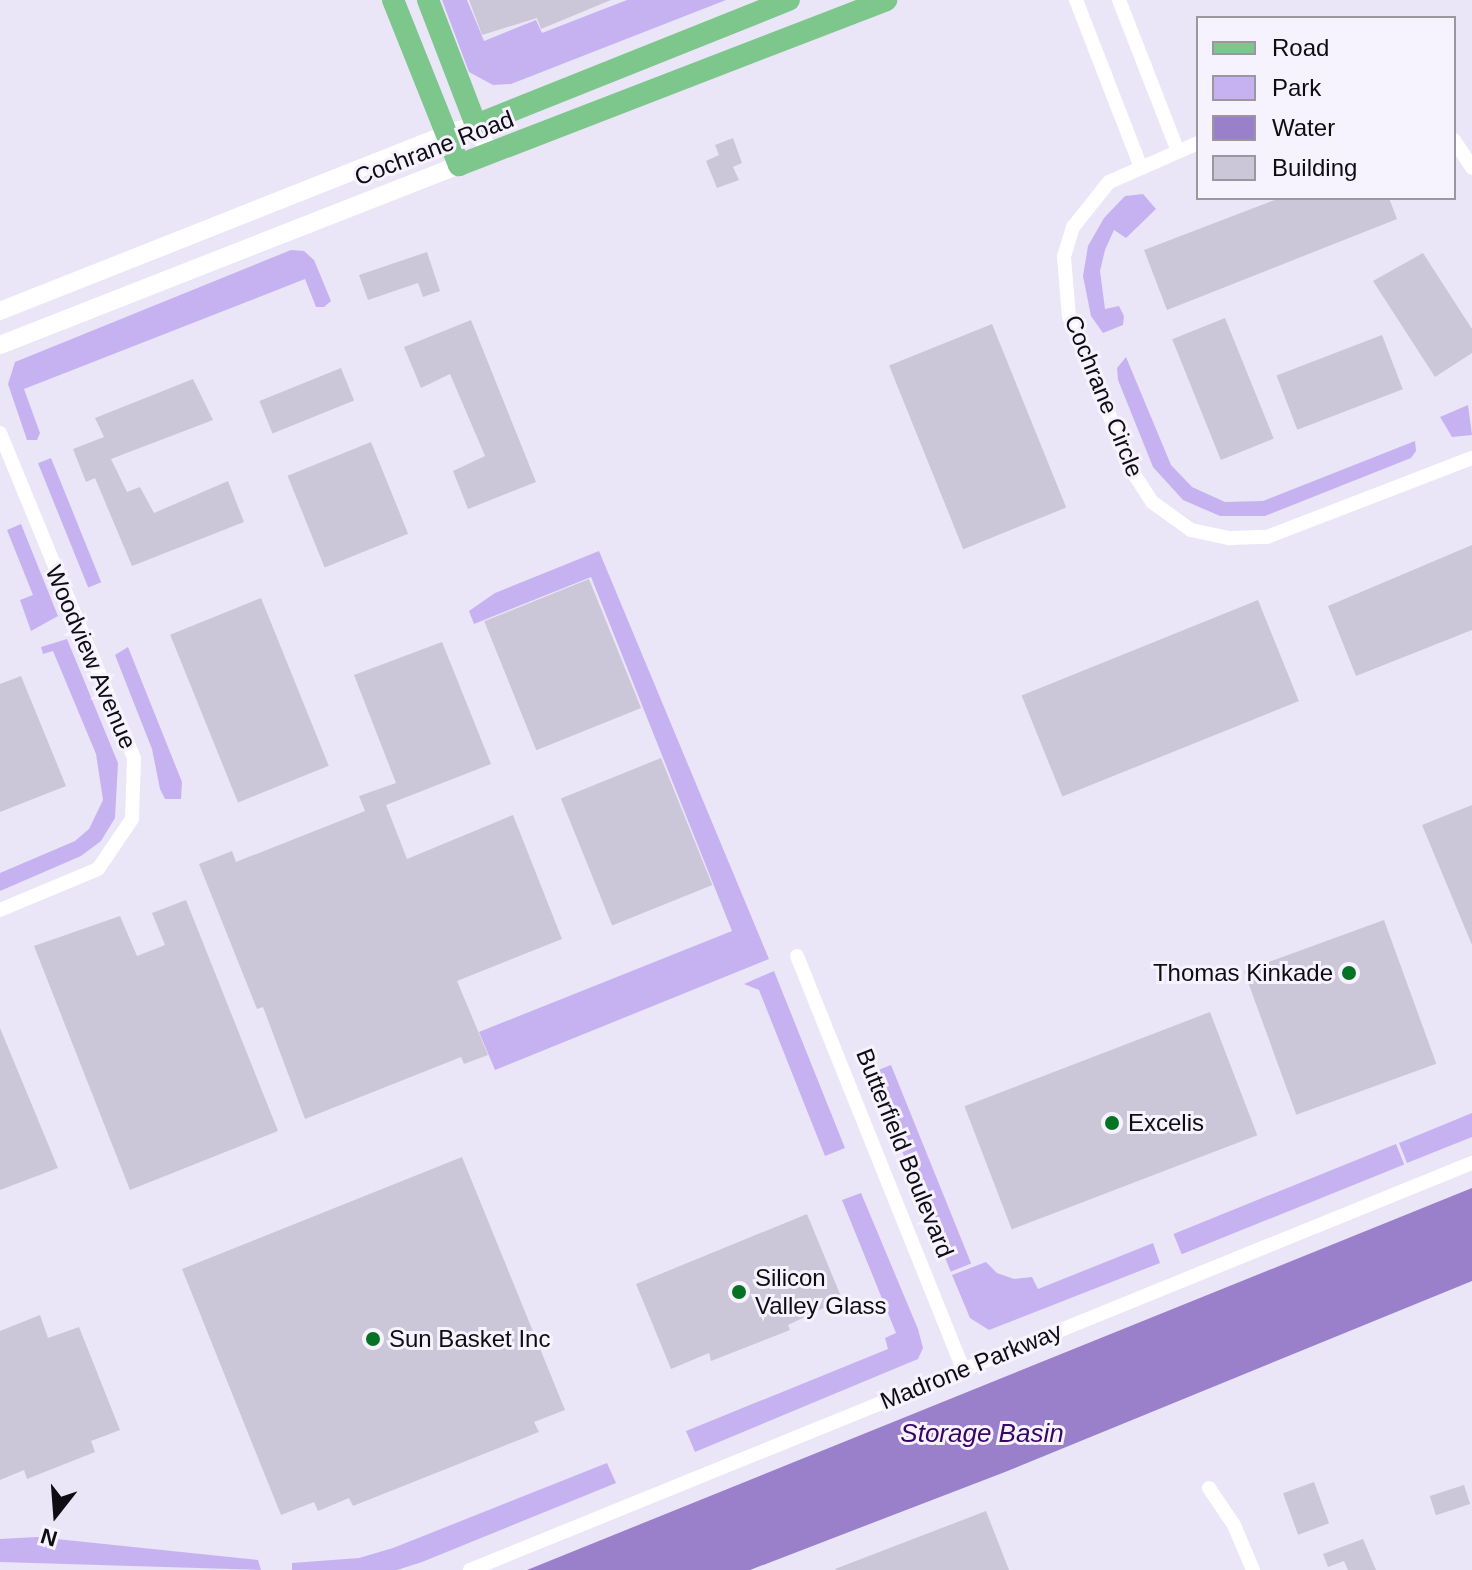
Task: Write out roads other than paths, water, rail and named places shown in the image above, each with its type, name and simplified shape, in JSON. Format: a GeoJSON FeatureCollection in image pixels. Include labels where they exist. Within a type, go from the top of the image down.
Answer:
{"type":"FeatureCollection","features":[{"type":"Feature","properties":{"kind":"main road"},"geometry":{"type":"LineString","coordinates":[[393,0],[459,165]]}},
{"type":"Feature","properties":{"kind":"main road"},"geometry":{"type":"LineString","coordinates":[[428,0],[490,155]]}},
{"type":"Feature","properties":{"kind":"main road","name":"Cochrane Road"},"geometry":{"type":"LineString","coordinates":[[0,311],[789,0]]}},
{"type":"Feature","properties":{"kind":"main road","name":"Cochrane Road"},"geometry":{"type":"LineString","coordinates":[[0,345],[886,0]]}},
{"type":"Feature","properties":{"kind":"street"},"geometry":{"type":"LineString","coordinates":[[1076,0],[1140,165]]}},
{"type":"Feature","properties":{"kind":"street"},"geometry":{"type":"LineString","coordinates":[[1119,0],[1178,151]]}},
{"type":"Feature","properties":{"kind":"street"},"geometry":{"type":"LineString","coordinates":[[1456,143],[1472,168]]}},
{"type":"Feature","properties":{"kind":"street","name":"Cochrane Circle"},"geometry":{"type":"LineString","coordinates":[[1196,144],[1140,165],[1109,182],[1081,214],[1068,241],[1063,274],[1069,316],[1141,487],[1163,511],[1200,532],[1230,538],[1267,537],[1472,458]]}},
{"type":"Feature","properties":{"kind":"street","name":"Woodview Avenue"},"geometry":{"type":"LineString","coordinates":[[0,433],[134,758],[132,819],[98,869],[0,910]]}},
{"type":"Feature","properties":{"kind":"street","name":"Butterfield Boulevard"},"geometry":{"type":"LineString","coordinates":[[797,956],[963,1369]]}},
{"type":"Feature","properties":{"kind":"street","name":"Madrone Parkway"},"geometry":{"type":"LineString","coordinates":[[470,1570],[1472,1163]]}},
{"type":"Feature","properties":{"kind":"street"},"geometry":{"type":"LineString","coordinates":[[1209,1488],[1234,1525],[1253,1570]]}},
{"type":"Feature","properties":{"kind":"water","name":"Storage Basin"},"geometry":{"type":"Polygon","coordinates":[[[1472,1188],[1472,1281],[1005,1472],[750,1570],[527,1570],[1472,1188]]]}},
{"type":"Feature","properties":{"kind":"place","name":"Thomas Kinkade"},"geometry":{"type":"Point","coordinates":[1349,973]}},
{"type":"Feature","properties":{"kind":"place","name":"Excelis"},"geometry":{"type":"Point","coordinates":[1112,1123]}},
{"type":"Feature","properties":{"kind":"place","name":"Silicon Valley Glass"},"geometry":{"type":"Point","coordinates":[739,1292]}},
{"type":"Feature","properties":{"kind":"place","name":"Sun Basket Inc"},"geometry":{"type":"Point","coordinates":[373,1339]}}]}
